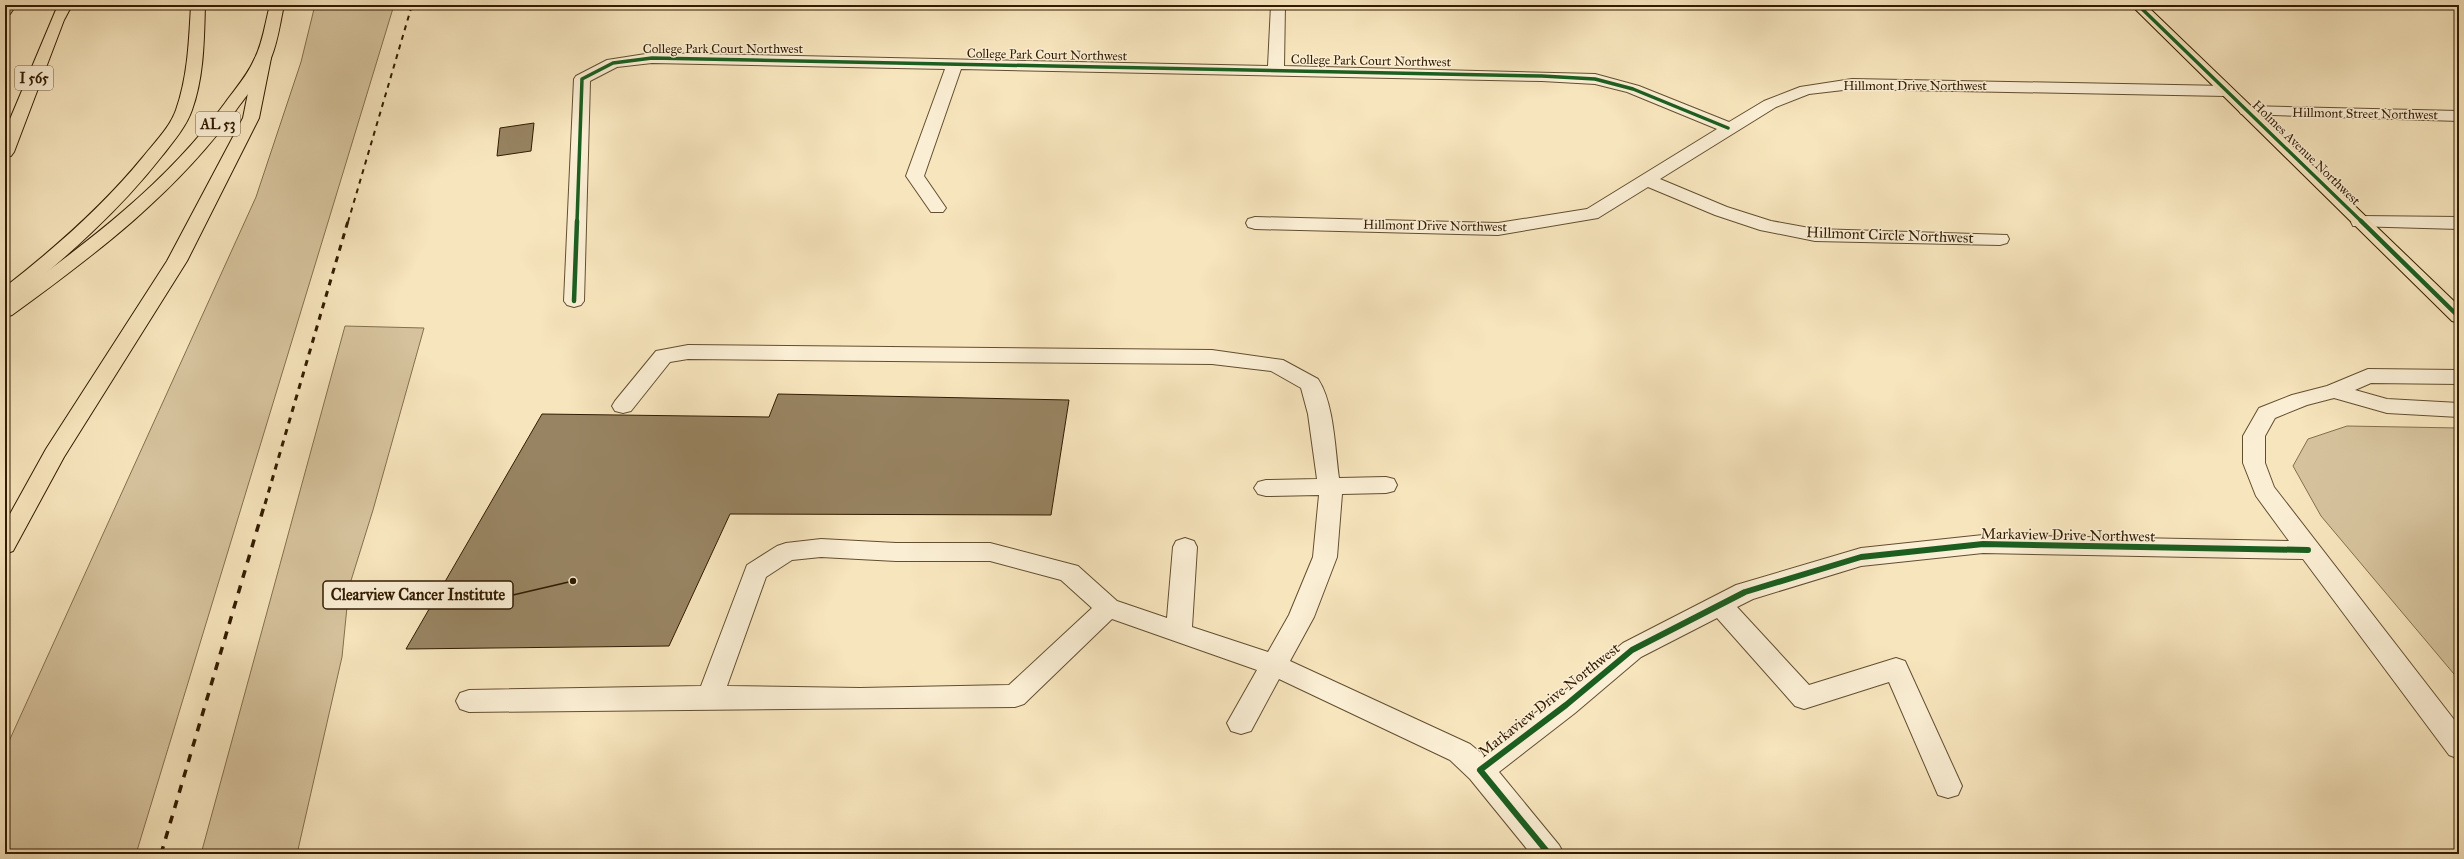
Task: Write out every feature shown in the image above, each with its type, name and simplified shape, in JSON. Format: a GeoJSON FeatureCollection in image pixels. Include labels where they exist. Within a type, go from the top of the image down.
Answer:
{"type":"FeatureCollection","features":[{"type":"Feature","properties":{"kind":"main road"},"geometry":{"type":"LineString","coordinates":[[5,11],[9,5]]}},
{"type":"Feature","properties":{"kind":"main road","name":"I 565"},"geometry":{"type":"LineString","coordinates":[[5,152],[57,20],[65,5]]}},
{"type":"Feature","properties":{"kind":"main road"},"geometry":{"type":"LineString","coordinates":[[5,297],[55,256],[119,196],[164,142],[184,111],[195,57],[198,5]]}},
{"type":"Feature","properties":{"kind":"main road","name":"AL 53"},"geometry":{"type":"LineString","coordinates":[[5,311],[56,275],[125,220],[177,172],[212,131],[263,58],[277,5]]}},
{"type":"Feature","properties":{"kind":"main road","name":"Holmes Avenue Northwest"},"geometry":{"type":"LineString","coordinates":[[2138,5],[2459,317]]}},
{"type":"Feature","properties":{"kind":"main road"},"geometry":{"type":"LineString","coordinates":[[5,545],[54,455],[177,262],[251,118],[263,58]]}},
{"type":"Feature","properties":{"kind":"street"},"geometry":{"type":"LineString","coordinates":[[1276,70],[1278,5]]}},
{"type":"Feature","properties":{"kind":"street","name":"College Park Court Northwest"},"geometry":{"type":"LineString","coordinates":[[574,301],[582,79],[613,63],[652,58],[1276,70],[1542,76],[1595,79],[1633,89],[1728,128]]}},
{"type":"Feature","properties":{"kind":"street"},"geometry":{"type":"LineString","coordinates":[[937,208],[915,176],[955,64]]}},
{"type":"Feature","properties":{"kind":"street","name":"Hillmont Drive Northwest"},"geometry":{"type":"LineString","coordinates":[[1255,223],[1498,229],[1541,224],[1592,214],[1728,128],[1770,104],[1806,90],[1852,84],[2226,91]]}},
{"type":"Feature","properties":{"kind":"street","name":"Hillmont Street Northwest"},"geometry":{"type":"LineString","coordinates":[[2247,111],[2459,116]]}},
{"type":"Feature","properties":{"kind":"street","name":"Hillmont Circle Northwest"},"geometry":{"type":"LineString","coordinates":[[1646,180],[1767,226],[1815,235],[2000,239]]}},
{"type":"Feature","properties":{"kind":"street"},"geometry":{"type":"LineString","coordinates":[[2360,222],[2459,223]]}},
{"type":"Feature","properties":{"kind":"street"},"geometry":{"type":"LineString","coordinates":[[2431,222],[2459,238]]}},
{"type":"Feature","properties":{"kind":"street"},"geometry":{"type":"LineString","coordinates":[[623,406],[663,356],[688,352],[1219,358],[1276,365],[1311,384],[1319,414],[1331,499],[1325,557],[1302,617],[1241,723]]}},
{"type":"Feature","properties":{"kind":"street"},"geometry":{"type":"LineString","coordinates":[[2459,377],[2368,376],[2334,391],[2300,400],[2267,413],[2254,436],[2254,463],[2264,490],[2308,550],[2459,746]]}},
{"type":"Feature","properties":{"kind":"street"},"geometry":{"type":"LineString","coordinates":[[2334,391],[2387,406],[2459,410]]}},
{"type":"Feature","properties":{"kind":"street"},"geometry":{"type":"LineString","coordinates":[[1266,488],[1386,485]]}},
{"type":"Feature","properties":{"kind":"street","name":"Markaview Drive Northwest"},"geometry":{"type":"LineString","coordinates":[[1480,770],[1566,705],[1632,650],[1745,592],[1861,557],[1983,544],[2308,550]]}},
{"type":"Feature","properties":{"kind":"street"},"geometry":{"type":"LineString","coordinates":[[1179,632],[1185,547]]}},
{"type":"Feature","properties":{"kind":"street"},"geometry":{"type":"LineString","coordinates":[[710,697],[756,572],[786,552],[821,548],[896,552],[990,552],[1069,573],[1108,608],[1274,665],[1460,752],[1480,770],[1549,854]]}},
{"type":"Feature","properties":{"kind":"street"},"geometry":{"type":"LineString","coordinates":[[1720,605],[1804,698],[1896,669],[1948,786]]}},
{"type":"Feature","properties":{"kind":"street"},"geometry":{"type":"LineString","coordinates":[[469,701],[710,697],[860,699],[1014,696],[1108,608]]}},
{"type":"Feature","properties":{"kind":"shaded area"},"geometry":{"type":"Polygon","coordinates":[[[315,5],[394,5],[136,854],[5,854],[5,750],[256,197],[301,62],[315,5]]]}},
{"type":"Feature","properties":{"kind":"shaded area"},"geometry":{"type":"Polygon","coordinates":[[[345,326],[424,328],[373,510],[349,587],[342,657],[297,854],[201,854],[345,326]]]}},
{"type":"Feature","properties":{"kind":"shaded area"},"geometry":{"type":"Polygon","coordinates":[[[2347,426],[2459,428],[2459,680],[2321,516],[2293,466],[2308,439],[2347,426]]]}},
{"type":"Feature","properties":{"kind":"building"},"geometry":{"type":"Polygon","coordinates":[[[534,123],[531,151],[497,156],[500,128],[534,123]]]}},
{"type":"Feature","properties":{"kind":"building"},"geometry":{"type":"Polygon","coordinates":[[[778,394],[1069,400],[1051,515],[730,514],[669,646],[406,649],[542,414],[769,417],[778,394]]]}},
{"type":"Feature","properties":{"kind":"railway"},"geometry":{"type":"LineString","coordinates":[[348,222],[412,5]]}},
{"type":"Feature","properties":{"kind":"railway"},"geometry":{"type":"LineString","coordinates":[[265,504],[348,221]]}},
{"type":"Feature","properties":{"kind":"railway"},"geometry":{"type":"LineString","coordinates":[[161,854],[265,503]]}},
{"type":"Feature","properties":{"kind":"cycle path"},"geometry":{"type":"LineString","coordinates":[[2138,5],[2459,317]]}},
{"type":"Feature","properties":{"kind":"cycle path"},"geometry":{"type":"LineString","coordinates":[[574,301],[582,79],[613,63],[652,58],[1542,76],[1595,79],[1633,89],[1728,128]]}},
{"type":"Feature","properties":{"kind":"cycle path"},"geometry":{"type":"LineString","coordinates":[[1549,854],[1480,770],[1566,705],[1632,650],[1745,592],[1861,557],[1983,544],[2308,550]]}},
{"type":"Feature","properties":{"kind":"place","name":"Clearview Cancer Institute"},"geometry":{"type":"Point","coordinates":[573,581]}}]}
